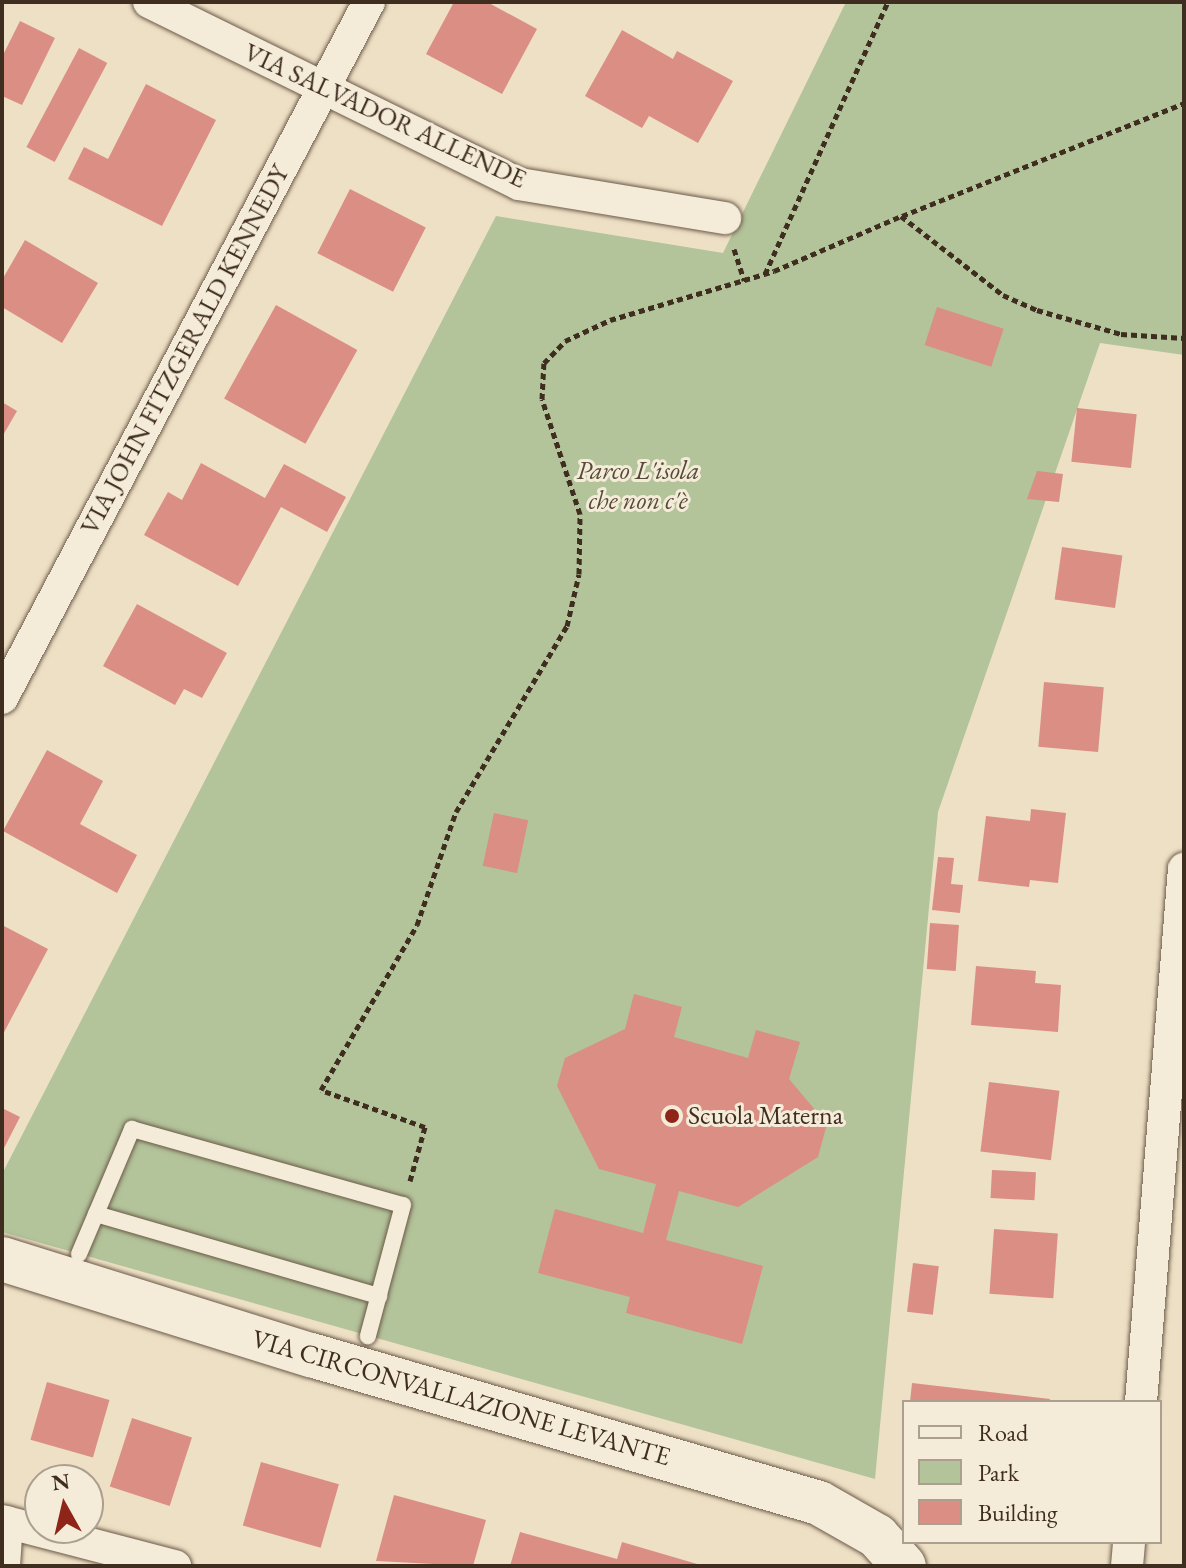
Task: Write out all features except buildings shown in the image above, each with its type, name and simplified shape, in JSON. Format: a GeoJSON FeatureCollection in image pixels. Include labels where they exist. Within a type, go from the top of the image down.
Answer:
{"type":"FeatureCollection","features":[{"type":"Feature","properties":{"kind":"main road","name":"VIA CIRCONVALLAZIONE LEVANTE"},"geometry":{"type":"LineString","coordinates":[[2,1259],[311,1355],[819,1503],[877,1536],[904,1566]]}},
{"type":"Feature","properties":{"kind":"street","name":"VIA SALVADOR ALLENDE"},"geometry":{"type":"LineString","coordinates":[[149,2],[321,90],[519,184],[725,218]]}},
{"type":"Feature","properties":{"kind":"street","name":"VIA JOHN FITZGERALD KENNEDY"},"geometry":{"type":"LineString","coordinates":[[2,698],[369,2]]}},
{"type":"Feature","properties":{"kind":"street"},"geometry":{"type":"LineString","coordinates":[[1141,1400],[1184,869]]}},
{"type":"Feature","properties":{"kind":"street"},"geometry":{"type":"LineString","coordinates":[[4,1566],[4,1521],[175,1566]]}},
{"type":"Feature","properties":{"kind":"street"},"geometry":{"type":"LineString","coordinates":[[1127,1566],[1129,1544]]}},
{"type":"Feature","properties":{"kind":"lane"},"geometry":{"type":"LineString","coordinates":[[79,1254],[132,1129],[403,1205],[368,1336]]}},
{"type":"Feature","properties":{"kind":"lane"},"geometry":{"type":"LineString","coordinates":[[96,1214],[379,1296]]}},
{"type":"Feature","properties":{"kind":"path"},"geometry":{"type":"LineString","coordinates":[[765,274],[888,2]]}},
{"type":"Feature","properties":{"kind":"path"},"geometry":{"type":"LineString","coordinates":[[403,1205],[425,1127],[321,1090],[417,925],[456,812],[567,626],[579,574],[580,514],[542,399],[544,363],[565,341],[610,320],[765,274],[1184,103]]}},
{"type":"Feature","properties":{"kind":"path"},"geometry":{"type":"LineString","coordinates":[[901,216],[1003,295],[1037,310],[1121,334],[1184,338]]}},
{"type":"Feature","properties":{"kind":"green space","name":"Parco L'isola che non c'è"},"geometry":{"type":"Polygon","coordinates":[[[846,2],[1184,2],[1184,355],[1100,343],[938,812],[875,1479],[2,1232],[2,1174],[496,216],[723,253],[846,2]]]}},
{"type":"Feature","properties":{"kind":"place","name":"Scuola Materna"},"geometry":{"type":"Point","coordinates":[672,1116]}}]}
